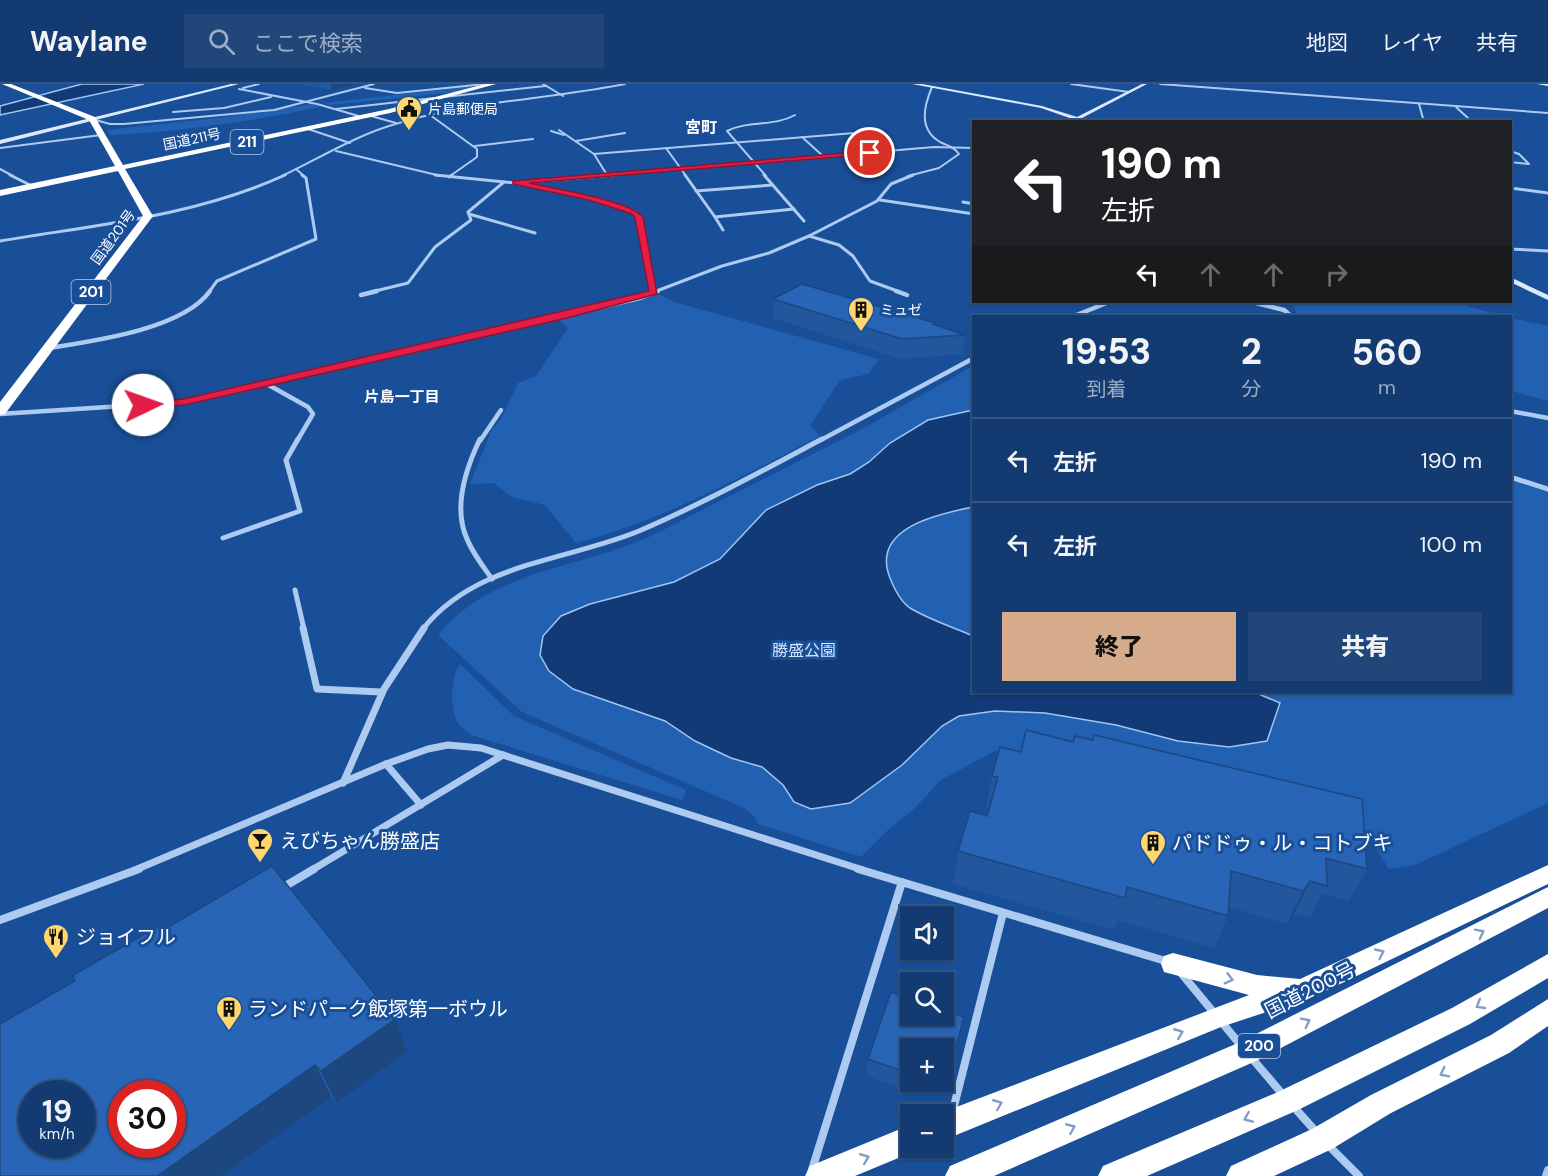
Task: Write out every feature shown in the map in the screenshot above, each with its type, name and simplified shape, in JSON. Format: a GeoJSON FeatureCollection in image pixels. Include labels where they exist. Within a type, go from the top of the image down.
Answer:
{"type":"FeatureCollection","features":[{"type":"Feature","properties":{"kind":"highway"},"geometry":{"type":"LineString","coordinates":[[5,84],[90,118]]}},
{"type":"Feature","properties":{"kind":"highway","name":"国道211号"},"geometry":{"type":"LineString","coordinates":[[0,193],[366,117],[493,84]]}},
{"type":"Feature","properties":{"kind":"highway","name":"国道201号"},"geometry":{"type":"LineString","coordinates":[[0,413],[4,403],[49,348],[148,216],[90,118]]}},
{"type":"Feature","properties":{"kind":"highway"},"geometry":{"type":"LineString","coordinates":[[954,1122],[1217,1017],[1306,988],[1548,874]]}},
{"type":"Feature","properties":{"kind":"highway","name":"国道200号"},"geometry":{"type":"LineString","coordinates":[[960,1176],[1247,1052],[1548,897]]}},
{"type":"Feature","properties":{"kind":"highway"},"geometry":{"type":"LineString","coordinates":[[1173,964],[1257,986],[1306,988]]}},
{"type":"Feature","properties":{"kind":"highway"},"geometry":{"type":"LineString","coordinates":[[1113,1176],[1288,1101],[1461,1016],[1548,965]]}},
{"type":"Feature","properties":{"kind":"highway"},"geometry":{"type":"LineString","coordinates":[[1242,1176],[1322,1139],[1381,1104],[1500,1044],[1548,1011]]}},
{"type":"Feature","properties":{"kind":"highway"},"geometry":{"type":"LineString","coordinates":[[820,1176],[900,1143]]}},
{"type":"Feature","properties":{"kind":"street"},"geometry":{"type":"LineString","coordinates":[[0,142],[90,118],[237,84]]}},
{"type":"Feature","properties":{"kind":"street"},"geometry":{"type":"LineString","coordinates":[[259,84],[239,89],[308,102],[396,124]]}},
{"type":"Feature","properties":{"kind":"street"},"geometry":{"type":"LineString","coordinates":[[90,118],[110,124],[153,123],[259,112],[308,102],[374,84]]}},
{"type":"Feature","properties":{"kind":"street"},"geometry":{"type":"LineString","coordinates":[[362,87],[397,93],[485,84]]}},
{"type":"Feature","properties":{"kind":"street"},"geometry":{"type":"LineString","coordinates":[[0,241],[148,216],[225,197],[296,170],[350,143],[396,124],[430,115],[478,105],[563,96],[625,84]]}},
{"type":"Feature","properties":{"kind":"street"},"geometry":{"type":"LineString","coordinates":[[918,84],[1050,109],[1083,120]]}},
{"type":"Feature","properties":{"kind":"street"},"geometry":{"type":"LineString","coordinates":[[1071,84],[1129,92]]}},
{"type":"Feature","properties":{"kind":"street"},"geometry":{"type":"LineString","coordinates":[[1078,118],[1145,84]]}},
{"type":"Feature","properties":{"kind":"street"},"geometry":{"type":"LineString","coordinates":[[1160,84],[1548,113]]}},
{"type":"Feature","properties":{"kind":"street"},"geometry":{"type":"LineString","coordinates":[[1539,84],[1548,85]]}},
{"type":"Feature","properties":{"kind":"street"},"geometry":{"type":"LineString","coordinates":[[336,109],[544,85],[563,96]]}},
{"type":"Feature","properties":{"kind":"street"},"geometry":{"type":"LineString","coordinates":[[0,413],[184,402],[563,316],[654,293],[722,266],[769,253],[809,236],[880,200],[891,184],[900,178],[946,165],[959,154],[954,147],[939,143],[930,136],[923,115],[932,87]]}},
{"type":"Feature","properties":{"kind":"street"},"geometry":{"type":"LineString","coordinates":[[173,112],[224,108],[274,96]]}},
{"type":"Feature","properties":{"kind":"street"},"geometry":{"type":"LineString","coordinates":[[1419,104],[1423,120]]}},
{"type":"Feature","properties":{"kind":"street"},"geometry":{"type":"LineString","coordinates":[[1456,107],[1469,119]]}},
{"type":"Feature","properties":{"kind":"street"},"geometry":{"type":"LineString","coordinates":[[1050,109],[1097,109]]}},
{"type":"Feature","properties":{"kind":"street"},"geometry":{"type":"LineString","coordinates":[[430,115],[475,146],[478,154],[449,178]]}},
{"type":"Feature","properties":{"kind":"street"},"geometry":{"type":"LineString","coordinates":[[795,115],[781,122],[727,131],[804,221]]}},
{"type":"Feature","properties":{"kind":"street"},"geometry":{"type":"LineString","coordinates":[[308,129],[350,143]]}},
{"type":"Feature","properties":{"kind":"street"},"geometry":{"type":"LineString","coordinates":[[551,130],[576,141],[594,154],[607,175]]}},
{"type":"Feature","properties":{"kind":"street"},"geometry":{"type":"LineString","coordinates":[[559,130],[565,135]]}},
{"type":"Feature","properties":{"kind":"street"},"geometry":{"type":"LineString","coordinates":[[594,154],[867,132],[894,151]]}},
{"type":"Feature","properties":{"kind":"street"},"geometry":{"type":"LineString","coordinates":[[576,141],[625,134]]}},
{"type":"Feature","properties":{"kind":"street"},"geometry":{"type":"LineString","coordinates":[[0,147],[101,135]]}},
{"type":"Feature","properties":{"kind":"street"},"geometry":{"type":"LineString","coordinates":[[802,137],[824,157]]}},
{"type":"Feature","properties":{"kind":"street"},"geometry":{"type":"LineString","coordinates":[[475,146],[533,139]]}},
{"type":"Feature","properties":{"kind":"street"},"geometry":{"type":"LineString","coordinates":[[666,148],[723,230]]}},
{"type":"Feature","properties":{"kind":"street"},"geometry":{"type":"LineString","coordinates":[[516,183],[894,151],[972,148]]}},
{"type":"Feature","properties":{"kind":"street"},"geometry":{"type":"LineString","coordinates":[[336,151],[449,178],[516,183],[590,198],[635,212],[639,217],[654,293]]}},
{"type":"Feature","properties":{"kind":"street"},"geometry":{"type":"LineString","coordinates":[[1512,152],[1520,154],[1529,164],[1512,162]]}},
{"type":"Feature","properties":{"kind":"street"},"geometry":{"type":"LineString","coordinates":[[0,169],[32,186]]}},
{"type":"Feature","properties":{"kind":"street"},"geometry":{"type":"LineString","coordinates":[[49,348],[165,320],[194,308],[208,296],[217,281],[316,239],[306,178],[296,170]]}},
{"type":"Feature","properties":{"kind":"street"},"geometry":{"type":"LineString","coordinates":[[361,296],[408,283],[417,266],[439,241],[471,220],[468,212],[504,182]]}},
{"type":"Feature","properties":{"kind":"street"},"geometry":{"type":"LineString","coordinates":[[696,191],[772,185]]}},
{"type":"Feature","properties":{"kind":"street"},"geometry":{"type":"LineString","coordinates":[[1512,188],[1548,193]]}},
{"type":"Feature","properties":{"kind":"street"},"geometry":{"type":"LineString","coordinates":[[880,200],[972,214]]}},
{"type":"Feature","properties":{"kind":"street"},"geometry":{"type":"LineString","coordinates":[[963,202],[972,204]]}},
{"type":"Feature","properties":{"kind":"street"},"geometry":{"type":"LineString","coordinates":[[715,217],[794,209]]}},
{"type":"Feature","properties":{"kind":"street"},"geometry":{"type":"LineString","coordinates":[[469,214],[535,233]]}},
{"type":"Feature","properties":{"kind":"street"},"geometry":{"type":"LineString","coordinates":[[809,236],[839,245],[853,256],[870,280],[907,294]]}},
{"type":"Feature","properties":{"kind":"street"},"geometry":{"type":"LineString","coordinates":[[1512,249],[1548,252]]}},
{"type":"Feature","properties":{"kind":"street"},"geometry":{"type":"LineString","coordinates":[[1512,280],[1548,298]]}},
{"type":"Feature","properties":{"kind":"street"},"geometry":{"type":"LineString","coordinates":[[1076,315],[1106,303]]}},
{"type":"Feature","properties":{"kind":"street"},"geometry":{"type":"LineString","coordinates":[[1256,303],[1284,310],[1290,315]]}},
{"type":"Feature","properties":{"kind":"street"},"geometry":{"type":"LineString","coordinates":[[343,783],[381,692],[414,638],[445,606],[469,590],[492,579],[636,532],[739,483],[972,359]]}},
{"type":"Feature","properties":{"kind":"street"},"geometry":{"type":"LineString","coordinates":[[223,538],[300,511],[286,460],[313,414],[308,407],[265,383]]}},
{"type":"Feature","properties":{"kind":"street"},"geometry":{"type":"LineString","coordinates":[[492,579],[465,537],[460,514],[464,485],[477,448],[490,421],[501,410]]}},
{"type":"Feature","properties":{"kind":"street"},"geometry":{"type":"LineString","coordinates":[[1512,411],[1548,418]]}},
{"type":"Feature","properties":{"kind":"street"},"geometry":{"type":"LineString","coordinates":[[1512,478],[1548,489]]}},
{"type":"Feature","properties":{"kind":"street"},"geometry":{"type":"LineString","coordinates":[[295,591],[316,689],[381,692]]}},
{"type":"Feature","properties":{"kind":"street"},"geometry":{"type":"LineString","coordinates":[[0,920],[160,861],[386,764],[428,749],[448,745],[481,748],[902,882],[1173,964],[1288,1101],[1359,1176]]}},
{"type":"Feature","properties":{"kind":"street"},"geometry":{"type":"LineString","coordinates":[[277,891],[503,755]]}},
{"type":"Feature","properties":{"kind":"street"},"geometry":{"type":"LineString","coordinates":[[386,764],[421,805]]}},
{"type":"Feature","properties":{"kind":"street"},"geometry":{"type":"LineString","coordinates":[[810,1176],[902,882]]}},
{"type":"Feature","properties":{"kind":"street"},"geometry":{"type":"LineString","coordinates":[[953,1104],[1003,913]]}},
{"type":"Feature","properties":{"kind":"street"},"geometry":{"type":"LineString","coordinates":[[1546,1176],[1548,1170]]}},
{"type":"Feature","properties":{"kind":"green space"},"geometry":{"type":"Polygon","coordinates":[[[475,86],[457,92],[331,105],[323,103],[475,86]]]}},
{"type":"Feature","properties":{"kind":"green space"},"geometry":{"type":"Polygon","coordinates":[[[312,104],[320,107],[189,129],[110,135],[107,130],[217,118],[312,104]]]}},
{"type":"Feature","properties":{"kind":"green space"},"geometry":{"type":"Polygon","coordinates":[[[658,294],[674,302],[879,359],[868,374],[840,380],[810,426],[820,436],[701,497],[608,534],[576,543],[545,505],[512,497],[494,483],[470,484],[492,429],[501,419],[518,383],[536,376],[568,328],[559,320],[658,294]]]}},
{"type":"Feature","properties":{"kind":"green space"},"geometry":{"type":"Polygon","coordinates":[[[1292,303],[1466,303],[1466,306],[1499,315],[1298,315],[1292,303]]]}},
{"type":"Feature","properties":{"kind":"green space"},"geometry":{"type":"Polygon","coordinates":[[[1512,318],[1548,326],[1548,401],[1512,391],[1512,318]]]}},
{"type":"Feature","properties":{"kind":"green space","name":"勝盛公園"},"geometry":{"type":"Polygon","coordinates":[[[972,367],[972,693],[1512,693],[1512,481],[1548,492],[1548,803],[1415,865],[1389,869],[1365,831],[1265,792],[1036,751],[995,751],[941,780],[914,809],[890,828],[861,857],[758,824],[754,816],[744,808],[522,712],[438,635],[459,613],[509,584],[651,536],[860,430],[972,367]]]}},
{"type":"Feature","properties":{"kind":"green space"},"geometry":{"type":"Polygon","coordinates":[[[460,664],[514,716],[686,790],[682,800],[471,735],[461,727],[454,714],[453,684],[460,664]]]}},
{"type":"Feature","properties":{"kind":"shaded area"},"geometry":{"type":"Polygon","coordinates":[[[82,84],[144,84],[0,115],[0,106],[82,84]]]}},
{"type":"Feature","properties":{"kind":"shaded area"},"geometry":{"type":"Polygon","coordinates":[[[972,410],[972,507],[942,514],[911,526],[898,535],[890,547],[886,561],[890,578],[898,594],[910,608],[972,636],[972,693],[1256,693],[1280,703],[1267,741],[1229,747],[1178,741],[1116,725],[1045,713],[995,711],[959,716],[942,726],[902,765],[850,803],[811,809],[794,802],[783,785],[762,767],[731,758],[695,741],[665,721],[573,689],[549,671],[540,655],[543,636],[561,616],[590,604],[674,582],[720,559],[766,510],[817,485],[850,474],[869,462],[890,443],[928,420],[972,410]]]}},
{"type":"Feature","properties":{"kind":"building"},"geometry":{"type":"Polygon","coordinates":[[[802,284],[935,323],[933,324],[965,335],[902,339],[773,299],[802,284]]]}},
{"type":"Feature","properties":{"kind":"building","name":"パドドゥ・ル・コトブキ"},"geometry":{"type":"Polygon","coordinates":[[[1026,730],[1073,742],[1075,736],[1093,740],[1094,735],[1362,799],[1367,869],[1326,858],[1327,886],[1310,881],[1303,891],[1231,871],[1228,916],[1127,887],[1125,898],[958,851],[970,811],[987,816],[998,777],[992,776],[1000,747],[1021,752],[1026,730]]]}},
{"type":"Feature","properties":{"kind":"building","name":"ランドパーク飯塚第一ボウル"},"geometry":{"type":"Polygon","coordinates":[[[272,866],[395,1019],[321,1071],[315,1065],[186,1156],[186,1080],[108,1080],[108,1158],[183,1158],[157,1176],[0,1176],[0,1024],[75,981],[73,975],[162,924],[165,929],[272,866]]]}},
{"type":"Feature","properties":{"kind":"building"},"geometry":{"type":"Polygon","coordinates":[[[891,992],[900,995],[900,1026],[954,1026],[954,1014],[964,1017],[954,1048],[954,1038],[900,1038],[900,1070],[868,1059],[891,992]]]}},
{"type":"Feature","properties":{"kind":"place","name":"片島郵便局"},"geometry":{"type":"Point","coordinates":[409,132]}},
{"type":"Feature","properties":{"kind":"place","name":"ミュゼ"},"geometry":{"type":"Point","coordinates":[861,333]}},
{"type":"Feature","properties":{"kind":"place","name":"えびちゃん勝盛店"},"geometry":{"type":"Point","coordinates":[260,864]}},
{"type":"Feature","properties":{"kind":"place","name":"パドドゥ・ル・コトブキ"},"geometry":{"type":"Point","coordinates":[1153,866]}},
{"type":"Feature","properties":{"kind":"place","name":"ジョイフル"},"geometry":{"type":"Point","coordinates":[56,960]}},
{"type":"Feature","properties":{"kind":"place","name":"ランドパーク飯塚第一ボウル"},"geometry":{"type":"Point","coordinates":[229,1032]}},
{"type":"Feature","properties":{"kind":"district","name":"宮町"},"geometry":{"type":"Point","coordinates":[701,127]}},
{"type":"Feature","properties":{"kind":"district","name":"片島一丁目"},"geometry":{"type":"Point","coordinates":[402,397]}},
{"type":"Feature","properties":{"kind":"route"},"geometry":{"type":"LineString","coordinates":[[143,405],[184,402],[563,316],[654,293],[639,217],[635,212],[549,188],[516,183],[870,153]]}}]}
